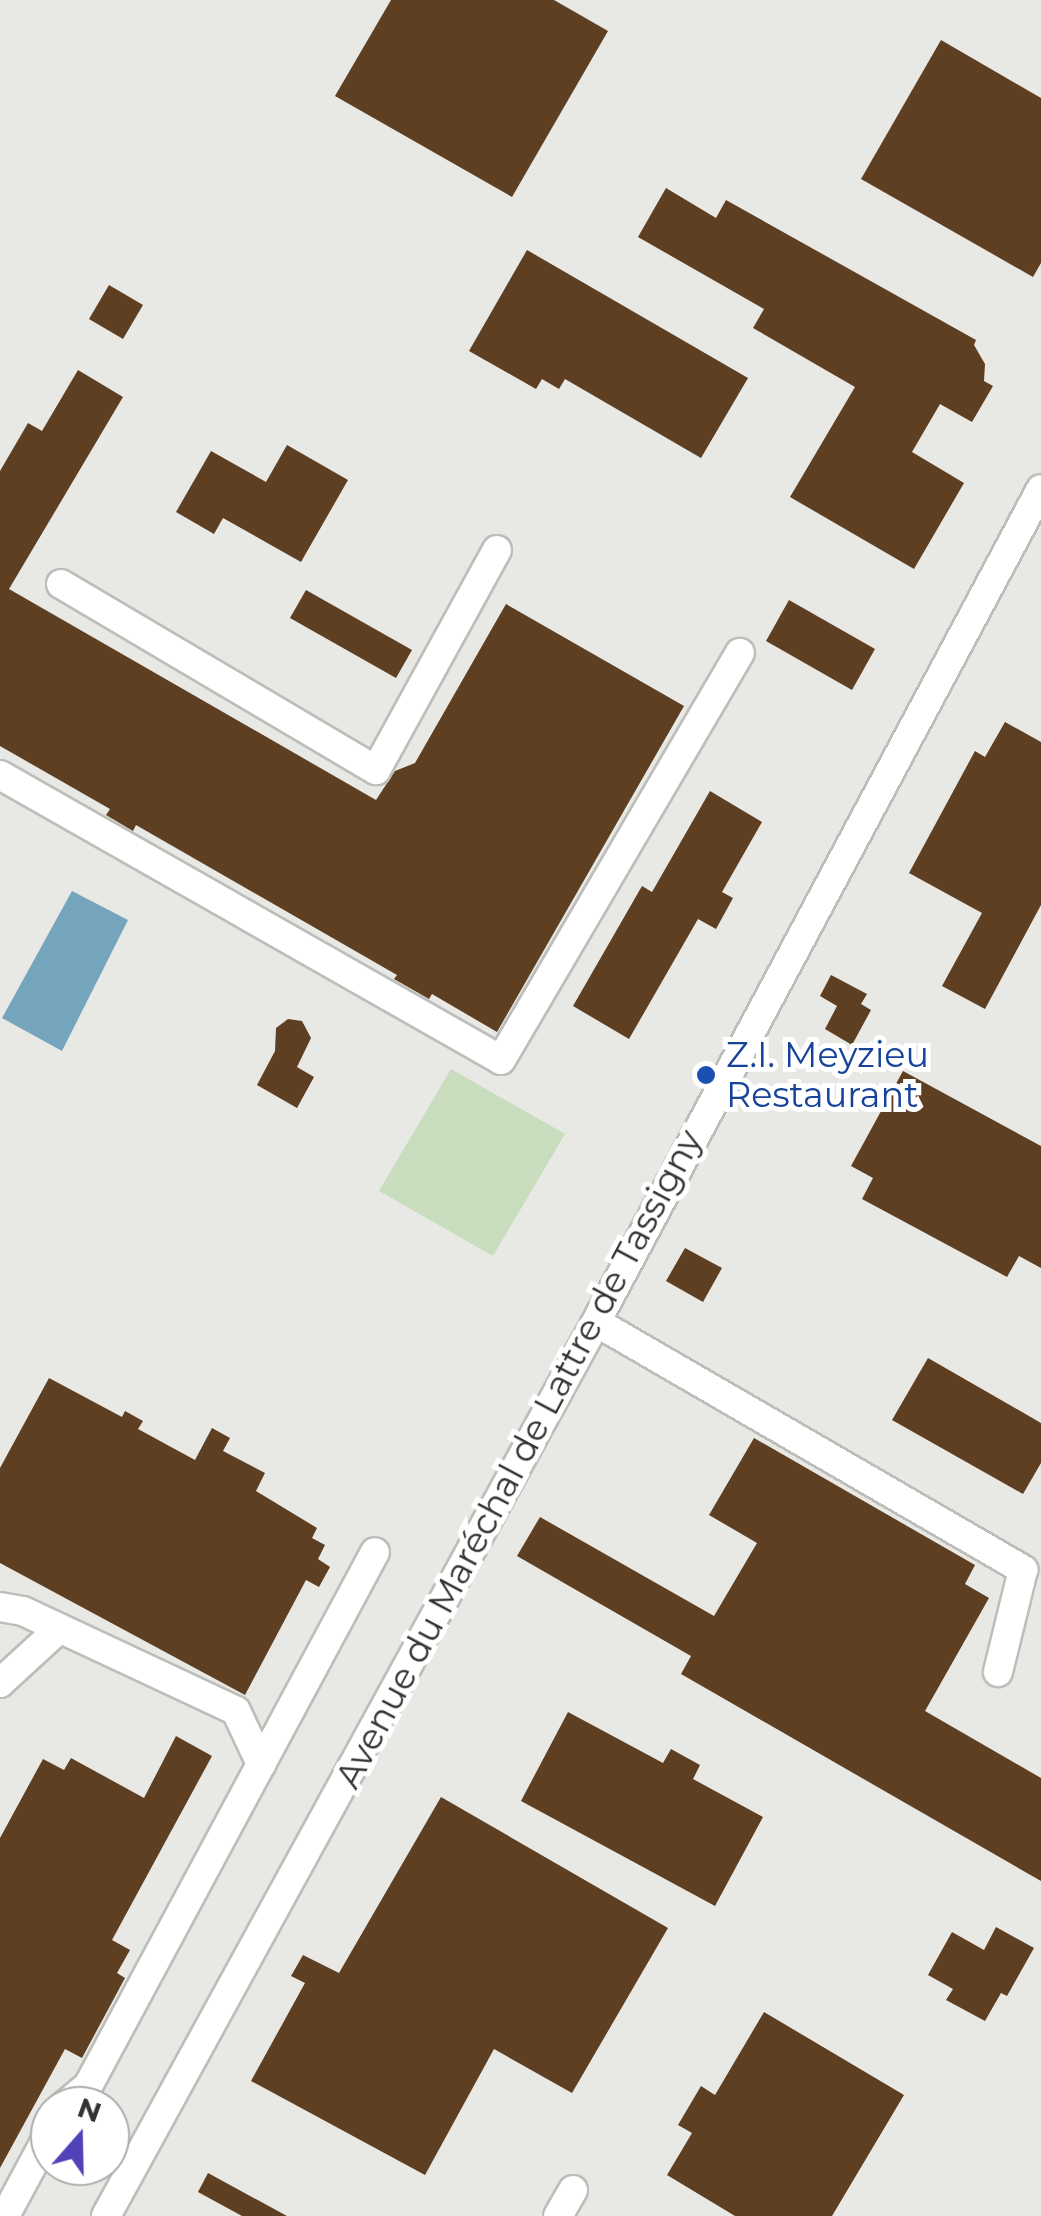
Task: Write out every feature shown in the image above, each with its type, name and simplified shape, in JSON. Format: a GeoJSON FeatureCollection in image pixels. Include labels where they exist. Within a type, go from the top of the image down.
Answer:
{"type":"FeatureCollection","features":[{"type":"Feature","properties":{"kind":"street","name":"Avenue du Maréchal de Lattre de Tassigny"},"geometry":{"type":"LineString","coordinates":[[106,2216],[596,1322],[1041,489]]}},
{"type":"Feature","properties":{"kind":"street"},"geometry":{"type":"LineString","coordinates":[[61,584],[376,770],[498,550]]}},
{"type":"Feature","properties":{"kind":"street"},"geometry":{"type":"LineString","coordinates":[[0,775],[501,1060],[740,653]]}},
{"type":"Feature","properties":{"kind":"street"},"geometry":{"type":"LineString","coordinates":[[596,1322],[1022,1570],[998,1672]]}},
{"type":"Feature","properties":{"kind":"street"},"geometry":{"type":"LineString","coordinates":[[88,2086],[374,1552]]}},
{"type":"Feature","properties":{"kind":"street"},"geometry":{"type":"LineString","coordinates":[[0,1607],[24,1611],[236,1711],[261,1764]]}},
{"type":"Feature","properties":{"kind":"street"},"geometry":{"type":"LineString","coordinates":[[0,1682],[60,1628]]}},
{"type":"Feature","properties":{"kind":"street"},"geometry":{"type":"LineString","coordinates":[[6,2216],[30,2170]]}},
{"type":"Feature","properties":{"kind":"street"},"geometry":{"type":"LineString","coordinates":[[558,2216],[573,2190]]}},
{"type":"Feature","properties":{"kind":"green space"},"geometry":{"type":"Polygon","coordinates":[[[451,1069],[565,1134],[493,1256],[379,1191],[451,1069]]]}},
{"type":"Feature","properties":{"kind":"water"},"geometry":{"type":"Polygon","coordinates":[[[72,891],[128,920],[62,1051],[2,1018],[72,891]]]}},
{"type":"Feature","properties":{"kind":"building"},"geometry":{"type":"Polygon","coordinates":[[[391,0],[554,0],[608,31],[512,197],[335,96],[391,0]]]}},
{"type":"Feature","properties":{"kind":"building"},"geometry":{"type":"Polygon","coordinates":[[[941,40],[1041,98],[1041,263],[1033,277],[861,179],[941,40]]]}},
{"type":"Feature","properties":{"kind":"building"},"geometry":{"type":"Polygon","coordinates":[[[666,188],[716,218],[726,200],[976,340],[974,345],[985,364],[984,381],[993,386],[972,422],[940,404],[912,452],[964,483],[914,569],[790,497],[855,387],[753,328],[764,309],[638,237],[666,188]]]}},
{"type":"Feature","properties":{"kind":"building"},"geometry":{"type":"Polygon","coordinates":[[[527,250],[748,378],[701,458],[565,379],[559,389],[542,379],[536,389],[469,351],[527,250]]]}},
{"type":"Feature","properties":{"kind":"building"},"geometry":{"type":"Polygon","coordinates":[[[109,285],[143,305],[123,339],[89,319],[109,285]]]}},
{"type":"Feature","properties":{"kind":"building"},"geometry":{"type":"Polygon","coordinates":[[[78,370],[123,397],[9,589],[376,800],[395,771],[415,763],[506,604],[684,706],[497,1032],[432,994],[429,999],[394,979],[397,975],[136,825],[133,831],[106,815],[110,809],[0,746],[0,471],[28,423],[42,431],[78,370]]]}},
{"type":"Feature","properties":{"kind":"building"},"geometry":{"type":"Polygon","coordinates":[[[287,445],[348,480],[301,562],[223,518],[214,534],[176,512],[211,451],[266,482],[287,445]]]}},
{"type":"Feature","properties":{"kind":"building"},"geometry":{"type":"Polygon","coordinates":[[[306,590],[412,650],[396,678],[290,618],[306,590]]]}},
{"type":"Feature","properties":{"kind":"building"},"geometry":{"type":"Polygon","coordinates":[[[789,600],[875,649],[852,690],[766,641],[789,600]]]}},
{"type":"Feature","properties":{"kind":"building"},"geometry":{"type":"Polygon","coordinates":[[[1005,722],[1041,742],[1041,905],[985,1009],[942,986],[982,913],[909,873],[975,751],[985,757],[1005,722]]]}},
{"type":"Feature","properties":{"kind":"building"},"geometry":{"type":"Polygon","coordinates":[[[710,791],[762,822],[722,892],[733,898],[716,929],[698,919],[629,1039],[573,1006],[642,886],[652,892],[710,791]]]}},
{"type":"Feature","properties":{"kind":"building"},"geometry":{"type":"Polygon","coordinates":[[[831,975],[867,994],[861,1004],[871,1010],[852,1045],[825,1029],[837,1006],[820,996],[831,975]]]}},
{"type":"Feature","properties":{"kind":"building"},"geometry":{"type":"Polygon","coordinates":[[[288,1019],[302,1021],[311,1038],[297,1067],[314,1077],[297,1108],[257,1085],[275,1051],[276,1028],[288,1019]]]}},
{"type":"Feature","properties":{"kind":"building"},"geometry":{"type":"Polygon","coordinates":[[[903,1071],[1041,1146],[1041,1268],[1019,1256],[1007,1277],[862,1199],[873,1178],[851,1166],[903,1071]]]}},
{"type":"Feature","properties":{"kind":"building"},"geometry":{"type":"Polygon","coordinates":[[[685,1248],[722,1268],[703,1302],[666,1281],[685,1248]]]}},
{"type":"Feature","properties":{"kind":"building"},"geometry":{"type":"Polygon","coordinates":[[[928,1358],[1041,1423],[1041,1463],[1023,1494],[892,1420],[928,1358]]]}},
{"type":"Feature","properties":{"kind":"building"},"geometry":{"type":"Polygon","coordinates":[[[49,1378],[122,1417],[125,1411],[143,1421],[138,1429],[195,1460],[212,1428],[230,1438],[223,1451],[265,1473],[256,1491],[317,1528],[312,1538],[325,1545],[318,1559],[330,1567],[319,1587],[306,1580],[245,1695],[0,1563],[0,1468],[49,1378]]]}},
{"type":"Feature","properties":{"kind":"building"},"geometry":{"type":"Polygon","coordinates":[[[754,1438],[975,1565],[965,1584],[989,1598],[925,1711],[1041,1778],[1041,1881],[681,1674],[691,1656],[517,1556],[540,1517],[714,1616],[757,1543],[709,1515],[754,1438]]]}},
{"type":"Feature","properties":{"kind":"building"},"geometry":{"type":"Polygon","coordinates":[[[568,1712],[663,1763],[671,1749],[700,1765],[693,1779],[763,1817],[715,1906],[521,1801],[568,1712]]]}},
{"type":"Feature","properties":{"kind":"building"},"geometry":{"type":"Polygon","coordinates":[[[176,1736],[212,1756],[112,1940],[130,1950],[117,1973],[125,1978],[82,2058],[65,2049],[45,2086],[30,2086],[30,2113],[0,2168],[0,1838],[43,1759],[64,1770],[71,1758],[144,1798],[176,1736]]]}},
{"type":"Feature","properties":{"kind":"building"},"geometry":{"type":"Polygon","coordinates":[[[441,1797],[668,1928],[572,2093],[494,2049],[425,2175],[251,2081],[305,1983],[291,1976],[303,1955],[339,1973],[441,1797]]]}},
{"type":"Feature","properties":{"kind":"building"},"geometry":{"type":"Polygon","coordinates":[[[996,1927],[1034,1948],[1007,1996],[1001,1993],[985,2021],[946,2000],[953,1989],[928,1975],[952,1932],[984,1950],[996,1927]]]}},
{"type":"Feature","properties":{"kind":"building"},"geometry":{"type":"Polygon","coordinates":[[[764,2012],[904,2095],[832,2216],[735,2216],[667,2175],[692,2133],[678,2125],[701,2086],[715,2095],[764,2012]]]}},
{"type":"Feature","properties":{"kind":"building"},"geometry":{"type":"Polygon","coordinates":[[[208,2173],[287,2216],[242,2216],[198,2192],[208,2173]]]}},
{"type":"Feature","properties":{"kind":"place","name":"Z.I. Meyzieu Restaurant"},"geometry":{"type":"Point","coordinates":[706,1075]}}]}
